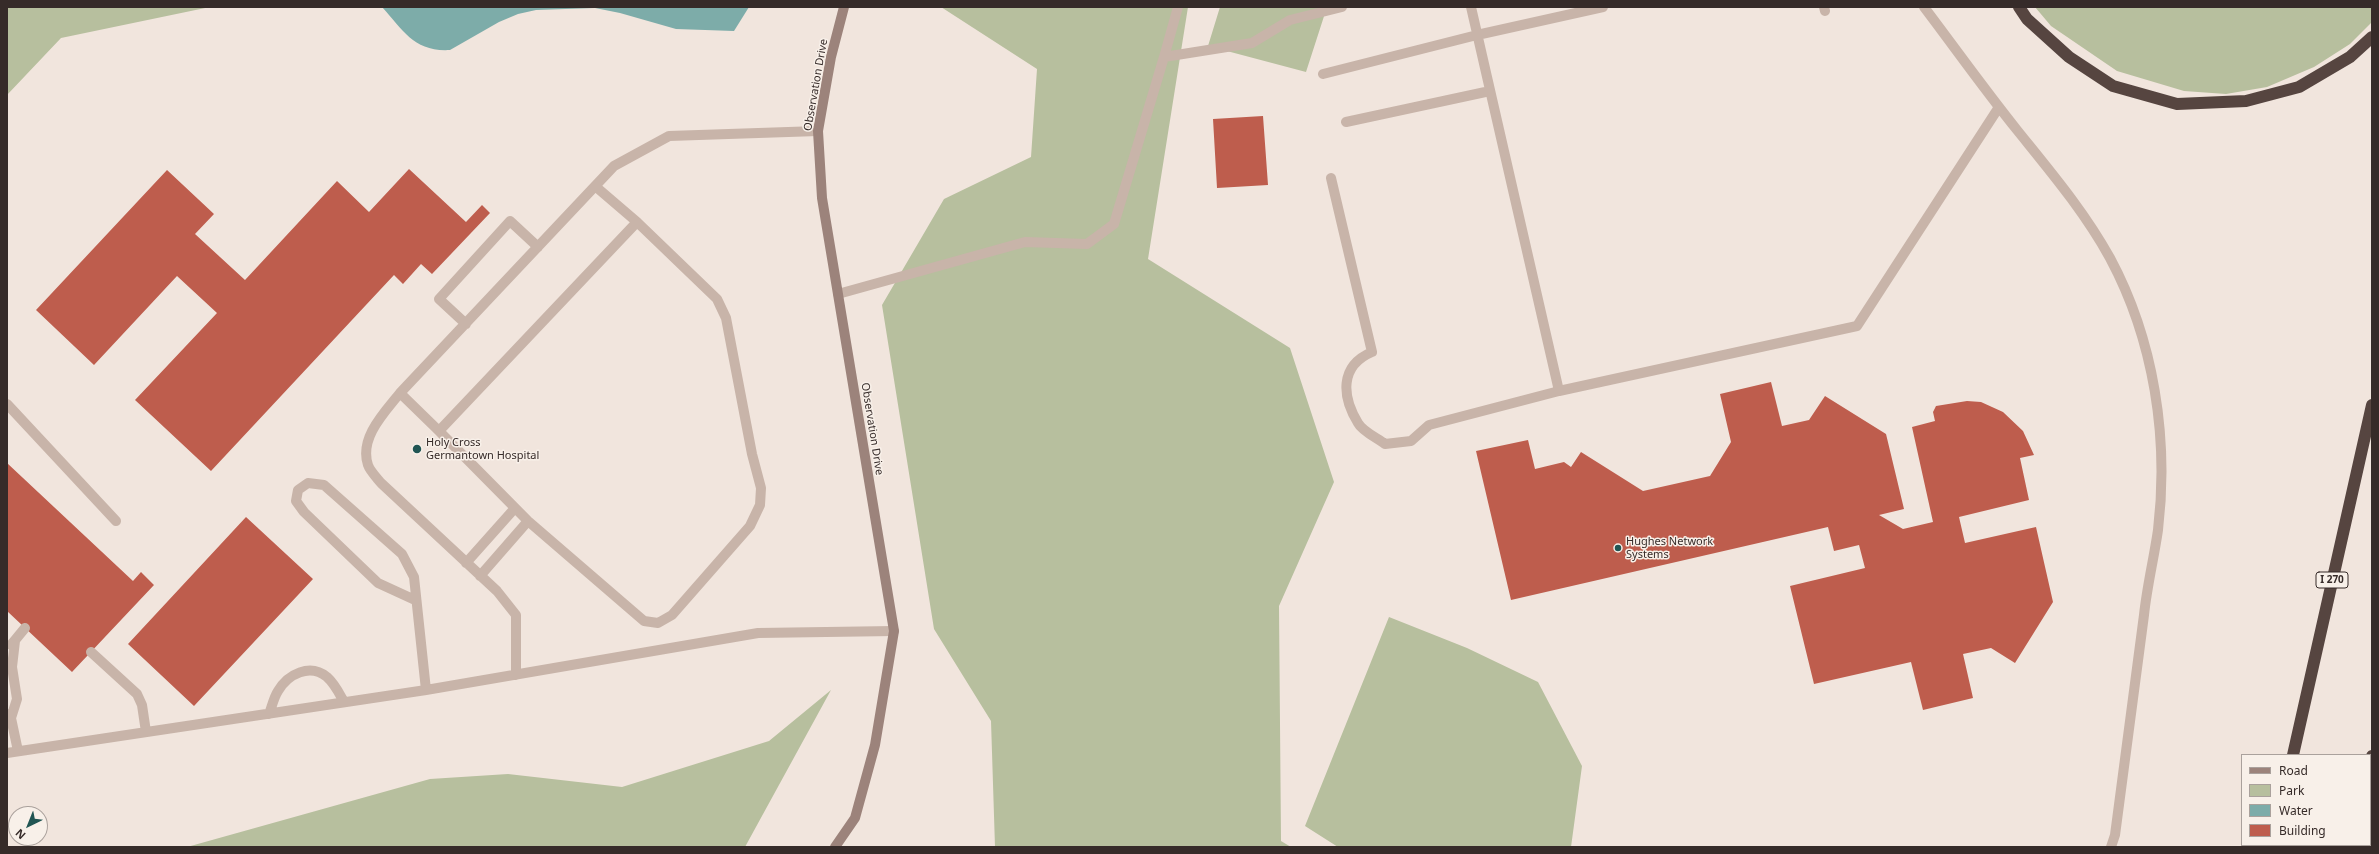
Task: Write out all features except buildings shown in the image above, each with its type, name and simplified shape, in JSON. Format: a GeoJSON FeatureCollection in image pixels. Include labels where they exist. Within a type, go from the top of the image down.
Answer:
{"type":"FeatureCollection","features":[{"type":"Feature","properties":{"kind":"highway"},"geometry":{"type":"LineString","coordinates":[[2019,7],[2027,19],[2069,57],[2113,86],[2177,104],[2246,101],[2299,86],[2350,57],[2372,38]]}},
{"type":"Feature","properties":{"kind":"highway","name":"I 270"},"geometry":{"type":"LineString","coordinates":[[2293,754],[2372,405]]}},
{"type":"Feature","properties":{"kind":"street","name":"Observation Drive"},"geometry":{"type":"LineString","coordinates":[[835,847],[855,818],[876,745],[894,631],[822,198],[818,131],[831,57],[844,7]]}},
{"type":"Feature","properties":{"kind":"lane"},"geometry":{"type":"LineString","coordinates":[[838,294],[1025,242],[1088,244],[1114,224],[1178,7]]}},
{"type":"Feature","properties":{"kind":"lane"},"geometry":{"type":"LineString","coordinates":[[1164,57],[1252,44],[1290,20],[1342,7]]}},
{"type":"Feature","properties":{"kind":"lane"},"geometry":{"type":"LineString","coordinates":[[1471,7],[1559,391]]}},
{"type":"Feature","properties":{"kind":"lane"},"geometry":{"type":"LineString","coordinates":[[1323,74],[1477,35],[1603,7]]}},
{"type":"Feature","properties":{"kind":"lane"},"geometry":{"type":"LineString","coordinates":[[1924,7],[1999,106],[2082,210],[2110,259],[2134,310],[2152,379],[2161,427],[2162,468],[2158,529],[2144,609],[2116,835],[2111,847]]}},
{"type":"Feature","properties":{"kind":"lane"},"geometry":{"type":"LineString","coordinates":[[1346,122],[1490,91]]}},
{"type":"Feature","properties":{"kind":"lane"},"geometry":{"type":"LineString","coordinates":[[1331,178],[1372,352],[1361,357],[1350,371],[1345,387],[1358,424],[1385,444],[1412,441],[1429,425],[1559,391],[1857,326],[1999,106]]}},
{"type":"Feature","properties":{"kind":"lane"},"geometry":{"type":"LineString","coordinates":[[516,675],[516,615],[497,591],[381,483],[368,466],[366,446],[376,425],[400,394],[614,166],[669,136],[818,131]]}},
{"type":"Feature","properties":{"kind":"lane"},"geometry":{"type":"LineString","coordinates":[[400,394],[439,431],[528,521],[644,621],[658,623],[672,615],[750,526],[760,504],[761,488],[752,454],[726,318],[717,300],[637,222],[595,186]]}},
{"type":"Feature","properties":{"kind":"lane"},"geometry":{"type":"LineString","coordinates":[[466,324],[439,299],[510,221],[538,247]]}},
{"type":"Feature","properties":{"kind":"lane"},"geometry":{"type":"LineString","coordinates":[[439,431],[637,222]]}},
{"type":"Feature","properties":{"kind":"lane"},"geometry":{"type":"LineString","coordinates":[[7,404],[116,521]]}},
{"type":"Feature","properties":{"kind":"lane"},"geometry":{"type":"LineString","coordinates":[[415,600],[378,583],[304,512],[296,501],[298,490],[308,483],[324,485],[402,554],[414,578],[415,600],[426,690]]}},
{"type":"Feature","properties":{"kind":"lane"},"geometry":{"type":"LineString","coordinates":[[466,563],[515,508]]}},
{"type":"Feature","properties":{"kind":"lane"},"geometry":{"type":"LineString","coordinates":[[480,576],[528,521]]}},
{"type":"Feature","properties":{"kind":"lane"},"geometry":{"type":"LineString","coordinates":[[7,650],[25,628]]}},
{"type":"Feature","properties":{"kind":"lane"},"geometry":{"type":"LineString","coordinates":[[7,753],[426,690],[758,634],[894,631]]}},
{"type":"Feature","properties":{"kind":"lane"},"geometry":{"type":"LineString","coordinates":[[15,641],[12,666],[17,699],[9,716],[18,751]]}},
{"type":"Feature","properties":{"kind":"lane"},"geometry":{"type":"LineString","coordinates":[[91,652],[137,694],[142,705],[146,732]]}},
{"type":"Feature","properties":{"kind":"lane"},"geometry":{"type":"LineString","coordinates":[[269,714],[278,691],[287,680],[298,672],[309,669],[326,676],[337,688],[344,702]]}},
{"type":"Feature","properties":{"kind":"green space"},"geometry":{"type":"Polygon","coordinates":[[[7,7],[210,7],[61,38],[7,95],[7,7]]]}},
{"type":"Feature","properties":{"kind":"green space"},"geometry":{"type":"Polygon","coordinates":[[[941,7],[1188,7],[1148,259],[1290,348],[1334,482],[1279,606],[1281,841],[1291,847],[995,847],[991,721],[934,629],[882,305],[944,199],[1031,157],[1037,69],[941,7]]]}},
{"type":"Feature","properties":{"kind":"green space"},"geometry":{"type":"Polygon","coordinates":[[[1220,7],[1327,7],[1306,72],[1208,46],[1220,7]]]}},
{"type":"Feature","properties":{"kind":"green space"},"geometry":{"type":"Polygon","coordinates":[[[2035,7],[2372,7],[2372,22],[2350,44],[2314,67],[2267,87],[2226,94],[2184,91],[2117,71],[2051,26],[2035,7]]]}},
{"type":"Feature","properties":{"kind":"green space"},"geometry":{"type":"Polygon","coordinates":[[[1389,617],[1467,648],[1538,682],[1582,766],[1571,847],[1338,847],[1305,826],[1389,617]]]}},
{"type":"Feature","properties":{"kind":"green space"},"geometry":{"type":"Polygon","coordinates":[[[831,690],[745,847],[187,847],[430,779],[508,774],[622,787],[769,741],[831,690]]]}},
{"type":"Feature","properties":{"kind":"water"},"geometry":{"type":"Polygon","coordinates":[[[382,7],[749,7],[734,31],[676,29],[620,13],[595,8],[536,10],[518,14],[499,22],[450,50],[438,50],[427,48],[418,44],[404,32],[382,7]]]}},
{"type":"Feature","properties":{"kind":"place","name":"Holy Cross Germantown Hospital"},"geometry":{"type":"Point","coordinates":[417,449]}},
{"type":"Feature","properties":{"kind":"place","name":"Hughes Network Systems"},"geometry":{"type":"Point","coordinates":[1618,548]}}]}
